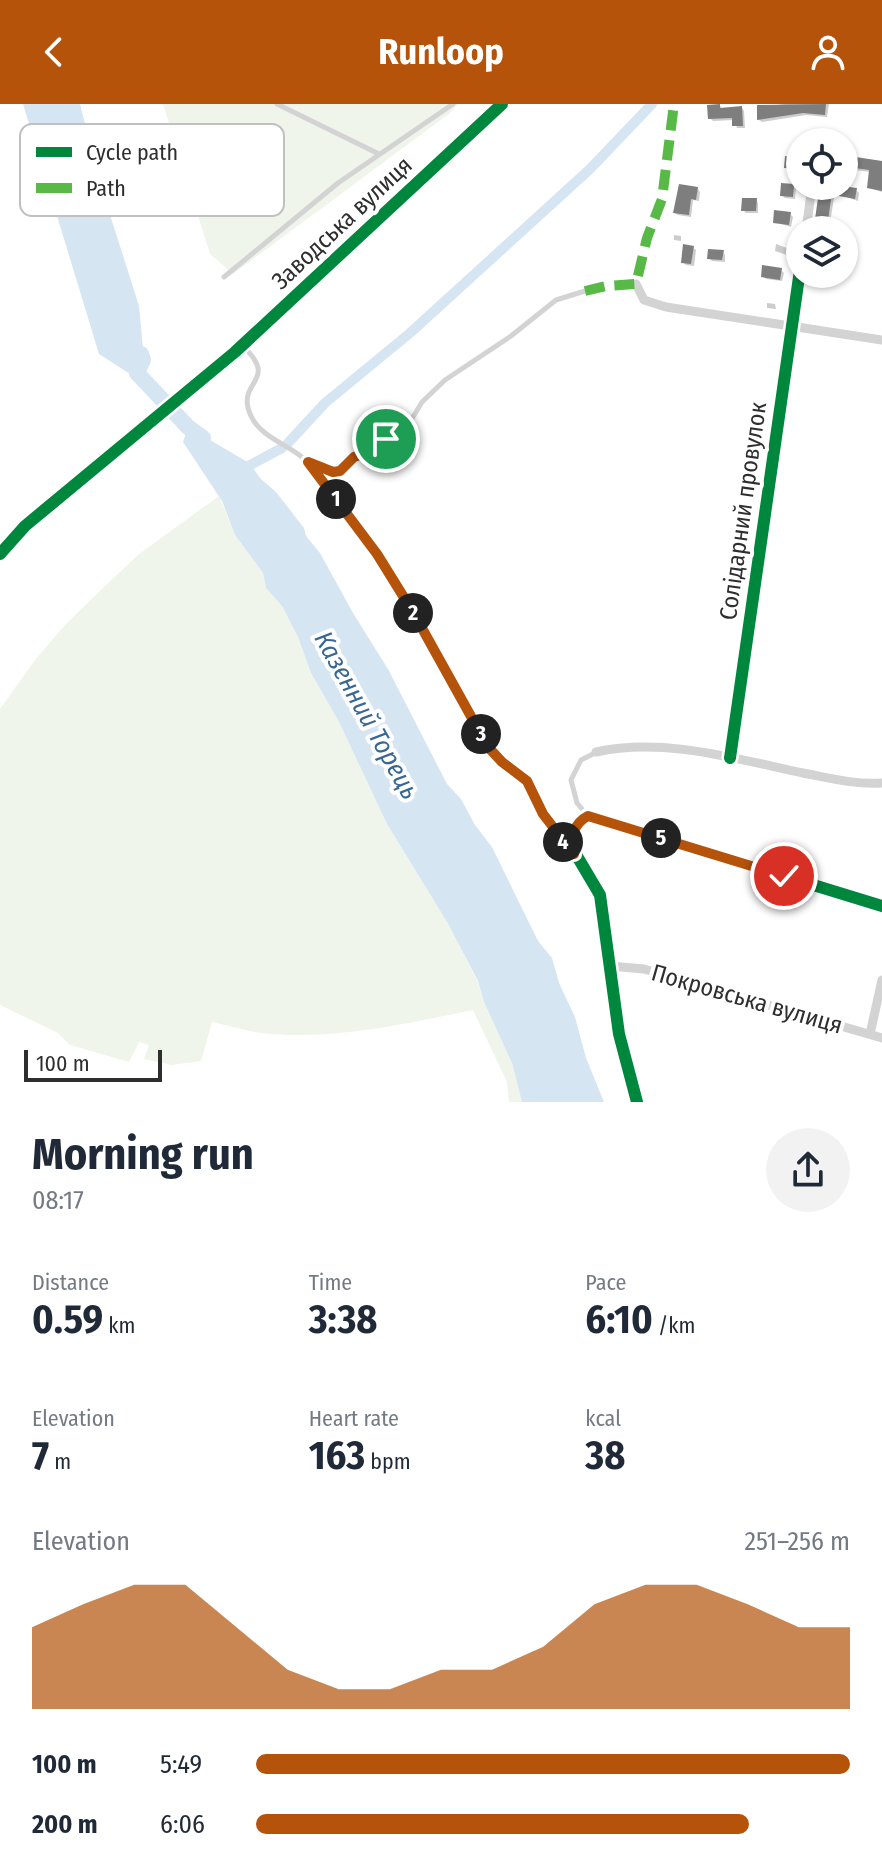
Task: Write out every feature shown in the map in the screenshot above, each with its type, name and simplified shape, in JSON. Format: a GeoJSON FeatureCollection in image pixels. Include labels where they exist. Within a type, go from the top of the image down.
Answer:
{"type":"FeatureCollection","features":[{"type":"Feature","properties":{"kind":"street","name":"Заводська вулиця"},"geometry":{"type":"LineString","coordinates":[[0,554],[25,526],[242,346],[502,104]]}},
{"type":"Feature","properties":{"kind":"street"},"geometry":{"type":"LineString","coordinates":[[636,284],[644,300],[666,307],[882,340]]}},
{"type":"Feature","properties":{"kind":"street","name":"Солідарний провулок"},"geometry":{"type":"LineString","coordinates":[[730,758],[797,288]]}},
{"type":"Feature","properties":{"kind":"street"},"geometry":{"type":"LineString","coordinates":[[596,752],[641,746],[671,748],[822,777],[867,784],[882,783]]}},
{"type":"Feature","properties":{"kind":"street"},"geometry":{"type":"LineString","coordinates":[[637,1102],[619,1034],[600,895],[571,846],[573,834],[582,819],[588,816],[882,906]]}},
{"type":"Feature","properties":{"kind":"street","name":"Покровська вулиця"},"geometry":{"type":"LineString","coordinates":[[610,966],[644,969],[882,1038]]}},
{"type":"Feature","properties":{"kind":"street"},"geometry":{"type":"LineString","coordinates":[[870,1034],[882,980]]}},
{"type":"Feature","properties":{"kind":"lane"},"geometry":{"type":"LineString","coordinates":[[277,104],[380,154]]}},
{"type":"Feature","properties":{"kind":"lane"},"geometry":{"type":"LineString","coordinates":[[224,277],[338,183],[450,105]]}},
{"type":"Feature","properties":{"kind":"lane"},"geometry":{"type":"LineString","coordinates":[[242,346],[257,360],[259,371],[247,399],[250,416],[258,427],[308,462],[333,472],[340,471],[354,457],[379,447],[410,422],[422,402],[445,380],[511,336],[556,300],[585,291]]}},
{"type":"Feature","properties":{"kind":"lane"},"geometry":{"type":"LineString","coordinates":[[308,462],[377,554],[488,747],[527,781],[543,814],[574,854]]}},
{"type":"Feature","properties":{"kind":"lane"},"geometry":{"type":"LineString","coordinates":[[588,816],[577,803],[571,780],[581,760],[596,752]]}},
{"type":"Feature","properties":{"kind":"shaded area"},"geometry":{"type":"Polygon","coordinates":[[[163,104],[458,104],[233,274],[210,254],[198,216],[284,216],[284,124],[169,124],[163,104]]]}},
{"type":"Feature","properties":{"kind":"shaded area"},"geometry":{"type":"Polygon","coordinates":[[[219,496],[235,535],[263,573],[266,588],[282,606],[298,637],[311,673],[339,722],[387,824],[447,922],[478,982],[512,1063],[522,1102],[509,1102],[507,1082],[473,1010],[368,1030],[314,1035],[261,1033],[212,1022],[201,1061],[172,1065],[144,1059],[149,1045],[139,1042],[129,1062],[70,1045],[58,1033],[0,1005],[0,709],[35,660],[104,587],[139,554],[219,496]]]}},
{"type":"Feature","properties":{"kind":"water"},"geometry":{"type":"Polygon","coordinates":[[[23,104],[80,104],[85,124],[29,124],[23,104]]]}},
{"type":"Feature","properties":{"kind":"water"},"geometry":{"type":"Polygon","coordinates":[[[57,216],[110,216],[139,306],[145,371],[130,374],[99,354],[57,216]]]}},
{"type":"Feature","properties":{"kind":"water"},"geometry":{"type":"Polygon","coordinates":[[[188,427],[249,463],[276,492],[320,553],[388,669],[447,784],[461,799],[492,847],[538,941],[552,958],[604,1102],[522,1102],[512,1063],[484,1002],[478,981],[447,922],[387,824],[339,722],[311,673],[282,606],[266,588],[263,573],[235,535],[222,501],[183,442],[188,427]]]}},
{"type":"Feature","properties":{"kind":"building"},"geometry":{"type":"Polygon","coordinates":[[[720,104],[720,108],[742,106],[743,126],[732,126],[732,118],[708,119],[707,105],[720,104]]]}},
{"type":"Feature","properties":{"kind":"building"},"geometry":{"type":"Polygon","coordinates":[[[826,104],[825,115],[803,113],[757,120],[757,105],[826,104]]]}},
{"type":"Feature","properties":{"kind":"building"},"geometry":{"type":"Polygon","coordinates":[[[858,157],[882,161],[882,191],[867,188],[869,170],[858,168],[858,157]]]}},
{"type":"Feature","properties":{"kind":"building"},"geometry":{"type":"Polygon","coordinates":[[[781,183],[786,183],[786,196],[780,196],[781,183]]]}},
{"type":"Feature","properties":{"kind":"building"},"geometry":{"type":"Polygon","coordinates":[[[679,184],[698,187],[696,200],[691,199],[689,215],[673,213],[679,184]]]}},
{"type":"Feature","properties":{"kind":"building"},"geometry":{"type":"Polygon","coordinates":[[[742,198],[757,198],[756,211],[741,211],[742,198]]]}},
{"type":"Feature","properties":{"kind":"building"},"geometry":{"type":"Polygon","coordinates":[[[818,200],[831,200],[829,216],[815,216],[818,200]]]}},
{"type":"Feature","properties":{"kind":"building"},"geometry":{"type":"Polygon","coordinates":[[[774,210],[791,212],[790,216],[786,216],[786,225],[773,223],[774,210]]]}},
{"type":"Feature","properties":{"kind":"building"},"geometry":{"type":"Polygon","coordinates":[[[683,244],[694,246],[691,264],[681,263],[683,244]]]}},
{"type":"Feature","properties":{"kind":"building"},"geometry":{"type":"Polygon","coordinates":[[[708,249],[724,250],[722,260],[707,259],[708,249]]]}},
{"type":"Feature","properties":{"kind":"building"},"geometry":{"type":"Polygon","coordinates":[[[762,265],[782,268],[780,280],[761,277],[762,265]]]}},
{"type":"Feature","properties":{"kind":"waterway"},"geometry":{"type":"LineString","coordinates":[[288,443],[325,403],[410,333],[590,169],[652,104]]}},
{"type":"Feature","properties":{"kind":"waterway","name":"Казенний Торець"},"geometry":{"type":"LineString","coordinates":[[141,354],[143,360],[137,373],[188,427],[203,438]]}},
{"type":"Feature","properties":{"kind":"waterway"},"geometry":{"type":"LineString","coordinates":[[241,470],[282,448]]}},
{"type":"Feature","properties":{"kind":"marked path"},"geometry":{"type":"LineString","coordinates":[[585,291],[636,284],[647,238],[662,199],[674,104]]}},
{"type":"Feature","properties":{"kind":"cycle path"},"geometry":{"type":"LineString","coordinates":[[0,554],[25,526],[235,352],[502,104]]}},
{"type":"Feature","properties":{"kind":"cycle path"},"geometry":{"type":"LineString","coordinates":[[730,758],[797,288]]}},
{"type":"Feature","properties":{"kind":"cycle path"},"geometry":{"type":"LineString","coordinates":[[637,1102],[619,1034],[600,895],[571,846],[575,829],[588,816],[882,906]]}},
{"type":"Feature","properties":{"kind":"route"},"geometry":{"type":"LineString","coordinates":[[386,439],[379,447],[354,457],[340,471],[333,472],[308,462],[377,554],[488,747],[527,781],[543,814],[574,854],[571,846],[573,834],[582,819],[588,816],[784,876]]}}]}
